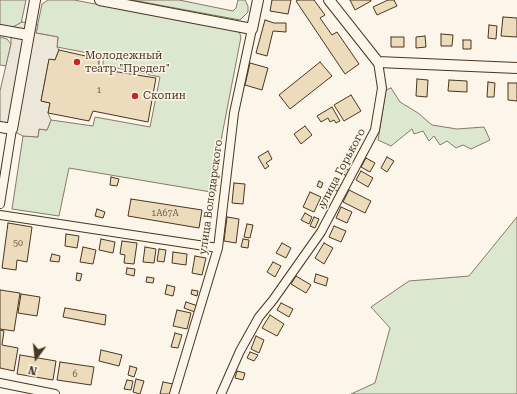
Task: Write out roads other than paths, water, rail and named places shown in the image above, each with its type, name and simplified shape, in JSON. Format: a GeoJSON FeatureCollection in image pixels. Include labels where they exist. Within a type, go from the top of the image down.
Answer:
{"type":"FeatureCollection","features":[{"type":"Feature","properties":{"kind":"street"},"geometry":{"type":"LineString","coordinates":[[0,204],[35,0]]}},
{"type":"Feature","properties":{"kind":"street"},"geometry":{"type":"LineString","coordinates":[[100,0],[252,29]]}},
{"type":"Feature","properties":{"kind":"street","name":"улица Володарского"},"geometry":{"type":"LineString","coordinates":[[174,394],[218,248],[234,113],[258,0]]}},
{"type":"Feature","properties":{"kind":"street"},"geometry":{"type":"LineString","coordinates":[[329,0],[378,62],[517,68]]}},
{"type":"Feature","properties":{"kind":"street"},"geometry":{"type":"LineString","coordinates":[[0,30],[28,35]]}},
{"type":"Feature","properties":{"kind":"street","name":"улица Горького"},"geometry":{"type":"LineString","coordinates":[[221,394],[240,351],[259,317],[273,300],[321,232],[375,130],[382,88],[378,62]]}},
{"type":"Feature","properties":{"kind":"street"},"geometry":{"type":"LineString","coordinates":[[0,127],[12,129]]}},
{"type":"Feature","properties":{"kind":"street"},"geometry":{"type":"LineString","coordinates":[[0,215],[218,248]]}},
{"type":"Feature","properties":{"kind":"street"},"geometry":{"type":"LineString","coordinates":[[0,383],[55,394]]}},
{"type":"Feature","properties":{"kind":"place","name":"Молодежный театр \"Предел\""},"geometry":{"type":"Point","coordinates":[77,62]}},
{"type":"Feature","properties":{"kind":"place","name":"Скопин"},"geometry":{"type":"Point","coordinates":[135,96]}}]}
